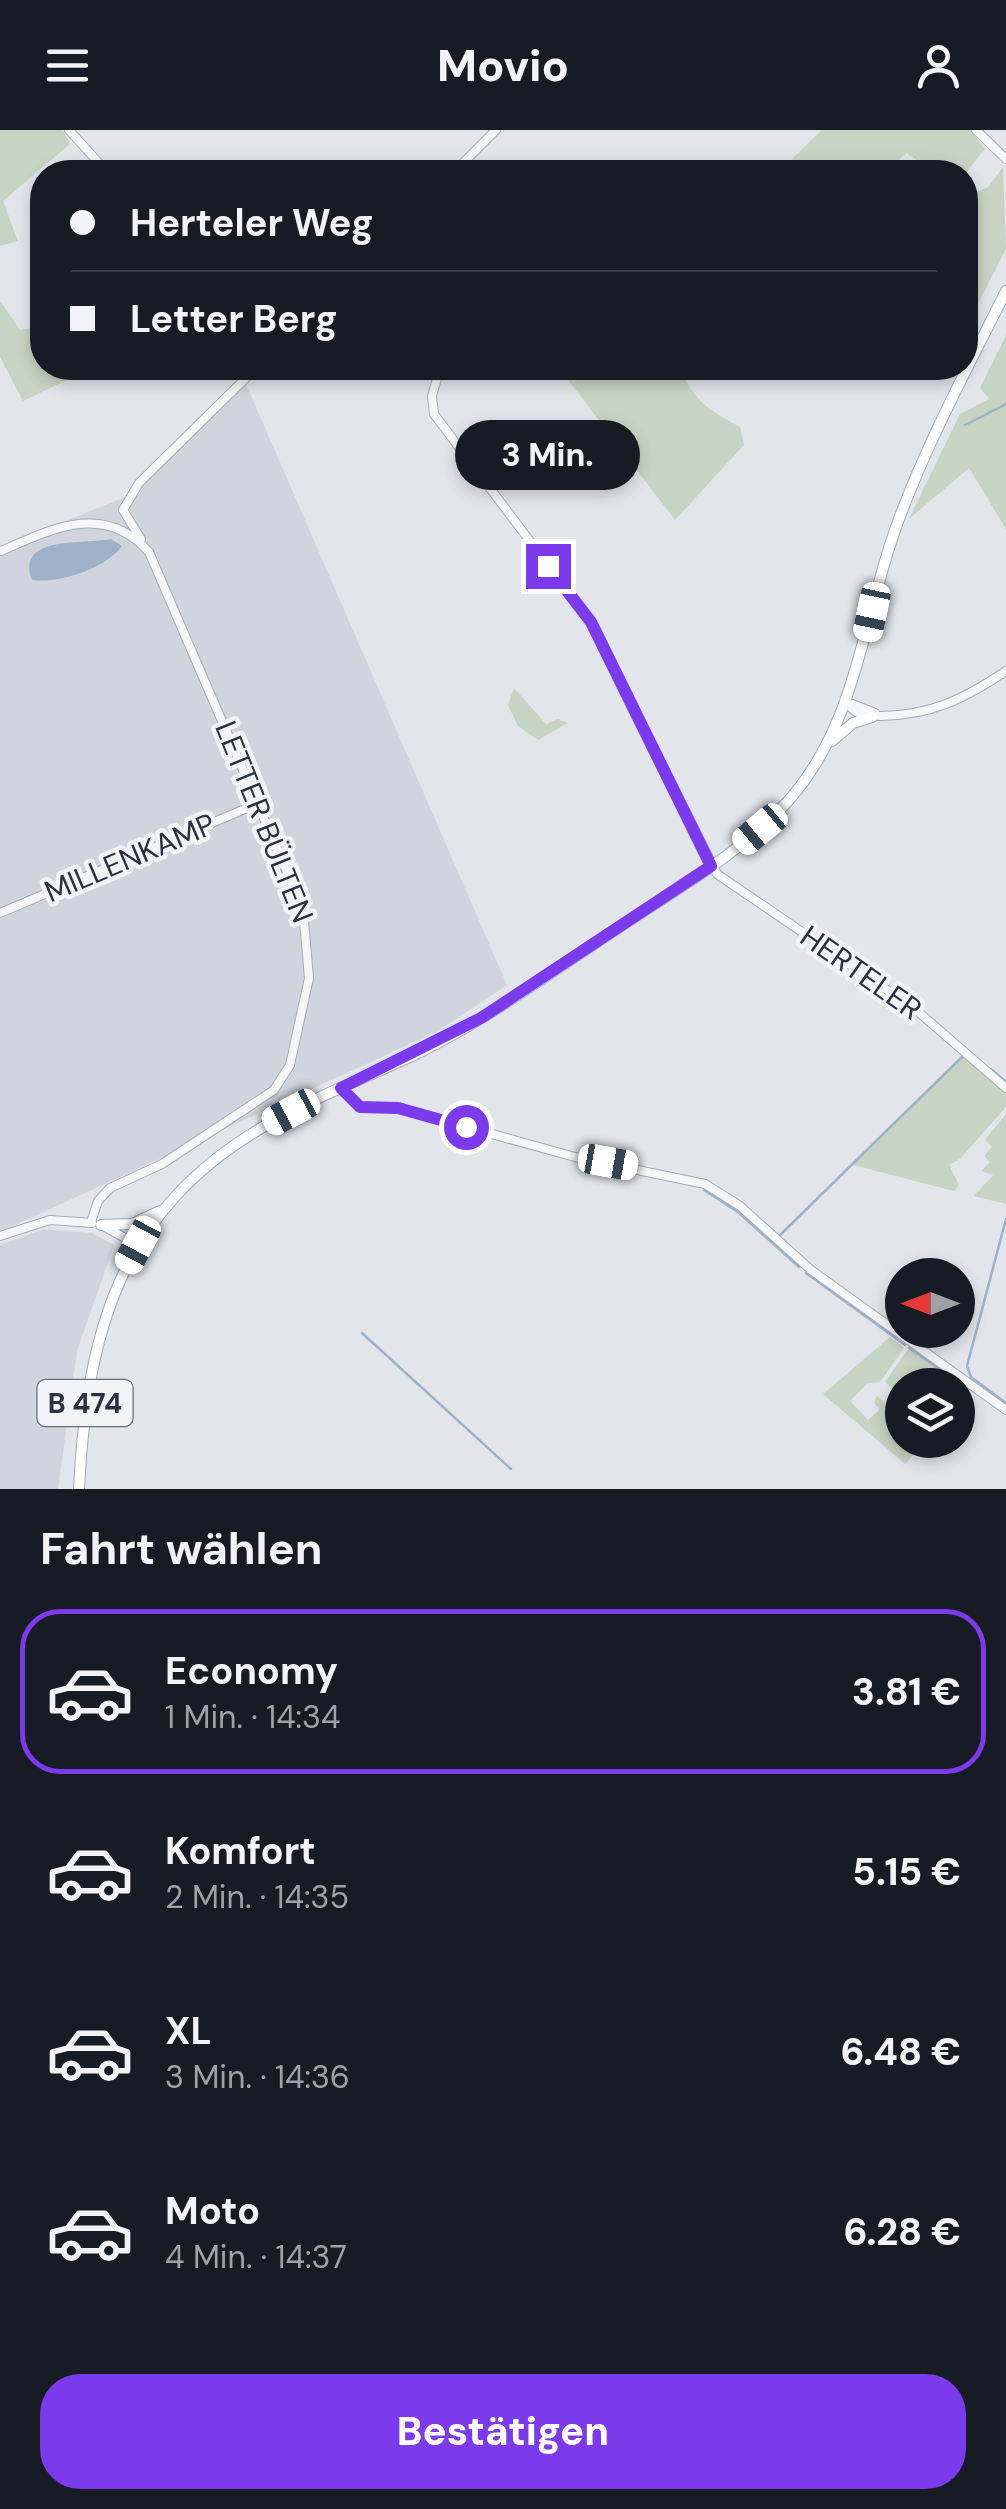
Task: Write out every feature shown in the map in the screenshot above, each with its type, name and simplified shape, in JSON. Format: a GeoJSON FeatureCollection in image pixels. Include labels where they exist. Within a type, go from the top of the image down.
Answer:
{"type":"FeatureCollection","features":[{"type":"Feature","properties":{"kind":"main road","name":"B 474"},"geometry":{"type":"LineString","coordinates":[[978,351],[1006,291]]}},
{"type":"Feature","properties":{"kind":"main road","name":"B 474"},"geometry":{"type":"LineString","coordinates":[[79,1489],[93,1354],[117,1286],[138,1245],[195,1175],[233,1146],[481,1018],[711,866],[774,816],[815,769],[853,685],[899,521],[965,380]]}},
{"type":"Feature","properties":{"kind":"main road"},"geometry":{"type":"LineString","coordinates":[[828,745],[853,724],[878,716]]}},
{"type":"Feature","properties":{"kind":"main road"},"geometry":{"type":"LineString","coordinates":[[96,1224],[132,1224],[165,1208]]}},
{"type":"Feature","properties":{"kind":"street"},"geometry":{"type":"LineString","coordinates":[[69,130],[96,160]]}},
{"type":"Feature","properties":{"kind":"street"},"geometry":{"type":"LineString","coordinates":[[466,160],[496,130]]}},
{"type":"Feature","properties":{"kind":"street"},"geometry":{"type":"LineString","coordinates":[[976,130],[1006,159]]}},
{"type":"Feature","properties":{"kind":"street"},"geometry":{"type":"LineString","coordinates":[[108,524],[123,510],[138,483],[244,380]]}},
{"type":"Feature","properties":{"kind":"street"},"geometry":{"type":"LineString","coordinates":[[437,380],[432,396],[434,414],[591,622],[711,866]]}},
{"type":"Feature","properties":{"kind":"street"},"geometry":{"type":"LineString","coordinates":[[123,510],[145,548]]}},
{"type":"Feature","properties":{"kind":"street"},"geometry":{"type":"LineString","coordinates":[[2,551],[75,520],[108,524],[130,534],[145,548]]}},
{"type":"Feature","properties":{"kind":"street","name":"LETTER BÜLTEN"},"geometry":{"type":"LineString","coordinates":[[96,1224],[102,1194],[162,1164],[264,1100],[290,1065],[306,997],[308,934],[303,908],[145,548]]}},
{"type":"Feature","properties":{"kind":"street"},"geometry":{"type":"LineString","coordinates":[[847,702],[878,716],[917,715],[946,707],[1006,671]]}},
{"type":"Feature","properties":{"kind":"street","name":"MILLENKAMP"},"geometry":{"type":"LineString","coordinates":[[0,913],[259,803]]}},
{"type":"Feature","properties":{"kind":"street","name":"HERTELER"},"geometry":{"type":"LineString","coordinates":[[711,866],[724,880],[915,1008],[1006,1088]]}},
{"type":"Feature","properties":{"kind":"street"},"geometry":{"type":"LineString","coordinates":[[341,1088],[360,1107],[398,1108],[575,1157],[705,1184],[740,1206],[811,1270],[1006,1410]]}},
{"type":"Feature","properties":{"kind":"street"},"geometry":{"type":"LineString","coordinates":[[0,1236],[50,1220],[96,1224],[138,1245]]}},
{"type":"Feature","properties":{"kind":"shaded area"},"geometry":{"type":"Polygon","coordinates":[[[246,384],[507,985],[438,1031],[0,1232],[0,547],[128,496],[246,384]]]}},
{"type":"Feature","properties":{"kind":"shaded area"},"geometry":{"type":"Polygon","coordinates":[[[44,1229],[92,1233],[114,1245],[77,1351],[58,1489],[0,1489],[0,1245],[44,1229]]]}},
{"type":"Feature","properties":{"kind":"green space"},"geometry":{"type":"Polygon","coordinates":[[[0,130],[63,130],[70,144],[51,160],[30,160],[30,178],[3,201],[18,241],[0,246],[0,130]]]}},
{"type":"Feature","properties":{"kind":"green space"},"geometry":{"type":"Polygon","coordinates":[[[822,130],[970,130],[985,149],[976,160],[917,160],[906,153],[899,160],[792,159],[822,130]]]}},
{"type":"Feature","properties":{"kind":"green space"},"geometry":{"type":"Polygon","coordinates":[[[1003,167],[1006,249],[978,303],[978,191],[988,187],[1003,167]]]}},
{"type":"Feature","properties":{"kind":"green space"},"geometry":{"type":"Polygon","coordinates":[[[0,301],[20,330],[30,329],[30,380],[67,380],[23,401],[0,357],[0,301]]]}},
{"type":"Feature","properties":{"kind":"green space"},"geometry":{"type":"Polygon","coordinates":[[[1006,335],[1006,529],[969,468],[909,519],[960,414],[989,399],[980,388],[1006,335]]]}},
{"type":"Feature","properties":{"kind":"green space"},"geometry":{"type":"Polygon","coordinates":[[[568,380],[687,380],[704,404],[740,427],[744,445],[675,520],[568,380]]]}},
{"type":"Feature","properties":{"kind":"green space"},"geometry":{"type":"Polygon","coordinates":[[[514,688],[546,724],[558,719],[568,723],[538,740],[518,726],[508,705],[514,688]]]}},
{"type":"Feature","properties":{"kind":"green space"},"geometry":{"type":"Polygon","coordinates":[[[964,1056],[1006,1092],[1006,1107],[960,1159],[949,1165],[959,1185],[954,1191],[853,1165],[964,1056]]]}},
{"type":"Feature","properties":{"kind":"green space"},"geometry":{"type":"Polygon","coordinates":[[[1006,1114],[1006,1204],[974,1196],[993,1175],[981,1171],[990,1162],[984,1156],[992,1147],[985,1140],[1006,1114]]]}},
{"type":"Feature","properties":{"kind":"green space"},"geometry":{"type":"Polygon","coordinates":[[[885,1341],[885,1348],[904,1348],[890,1368],[885,1368],[880,1382],[868,1383],[850,1401],[868,1420],[880,1409],[874,1403],[877,1396],[885,1402],[885,1447],[823,1394],[885,1341]]]}},
{"type":"Feature","properties":{"kind":"green space"},"geometry":{"type":"Polygon","coordinates":[[[908,1349],[937,1368],[895,1368],[908,1349]]]}},
{"type":"Feature","properties":{"kind":"water"},"geometry":{"type":"Polygon","coordinates":[[[111,539],[122,546],[94,567],[56,579],[32,580],[29,565],[43,548],[111,539]]]}},
{"type":"Feature","properties":{"kind":"waterway"},"geometry":{"type":"LineString","coordinates":[[965,425],[1006,404]]}},
{"type":"Feature","properties":{"kind":"waterway"},"geometry":{"type":"LineString","coordinates":[[780,1235],[962,1057]]}},
{"type":"Feature","properties":{"kind":"waterway"},"geometry":{"type":"LineString","coordinates":[[991,1069],[1006,1082]]}},
{"type":"Feature","properties":{"kind":"waterway"},"geometry":{"type":"LineString","coordinates":[[704,1190],[738,1212],[799,1267]]}},
{"type":"Feature","properties":{"kind":"waterway"},"geometry":{"type":"LineString","coordinates":[[1006,1219],[967,1366],[971,1377],[1006,1403]]}},
{"type":"Feature","properties":{"kind":"waterway"},"geometry":{"type":"LineString","coordinates":[[806,1273],[885,1330]]}},
{"type":"Feature","properties":{"kind":"waterway"},"geometry":{"type":"LineString","coordinates":[[362,1333],[511,1469]]}},
{"type":"Feature","properties":{"kind":"waterway"},"geometry":{"type":"LineString","coordinates":[[909,1348],[938,1368]]}},
{"type":"Feature","properties":{"kind":"route"},"geometry":{"type":"LineString","coordinates":[[466,1127],[398,1108],[360,1107],[350,1102],[341,1088],[420,1052],[481,1018],[711,866],[591,622],[548,566]]}}]}
